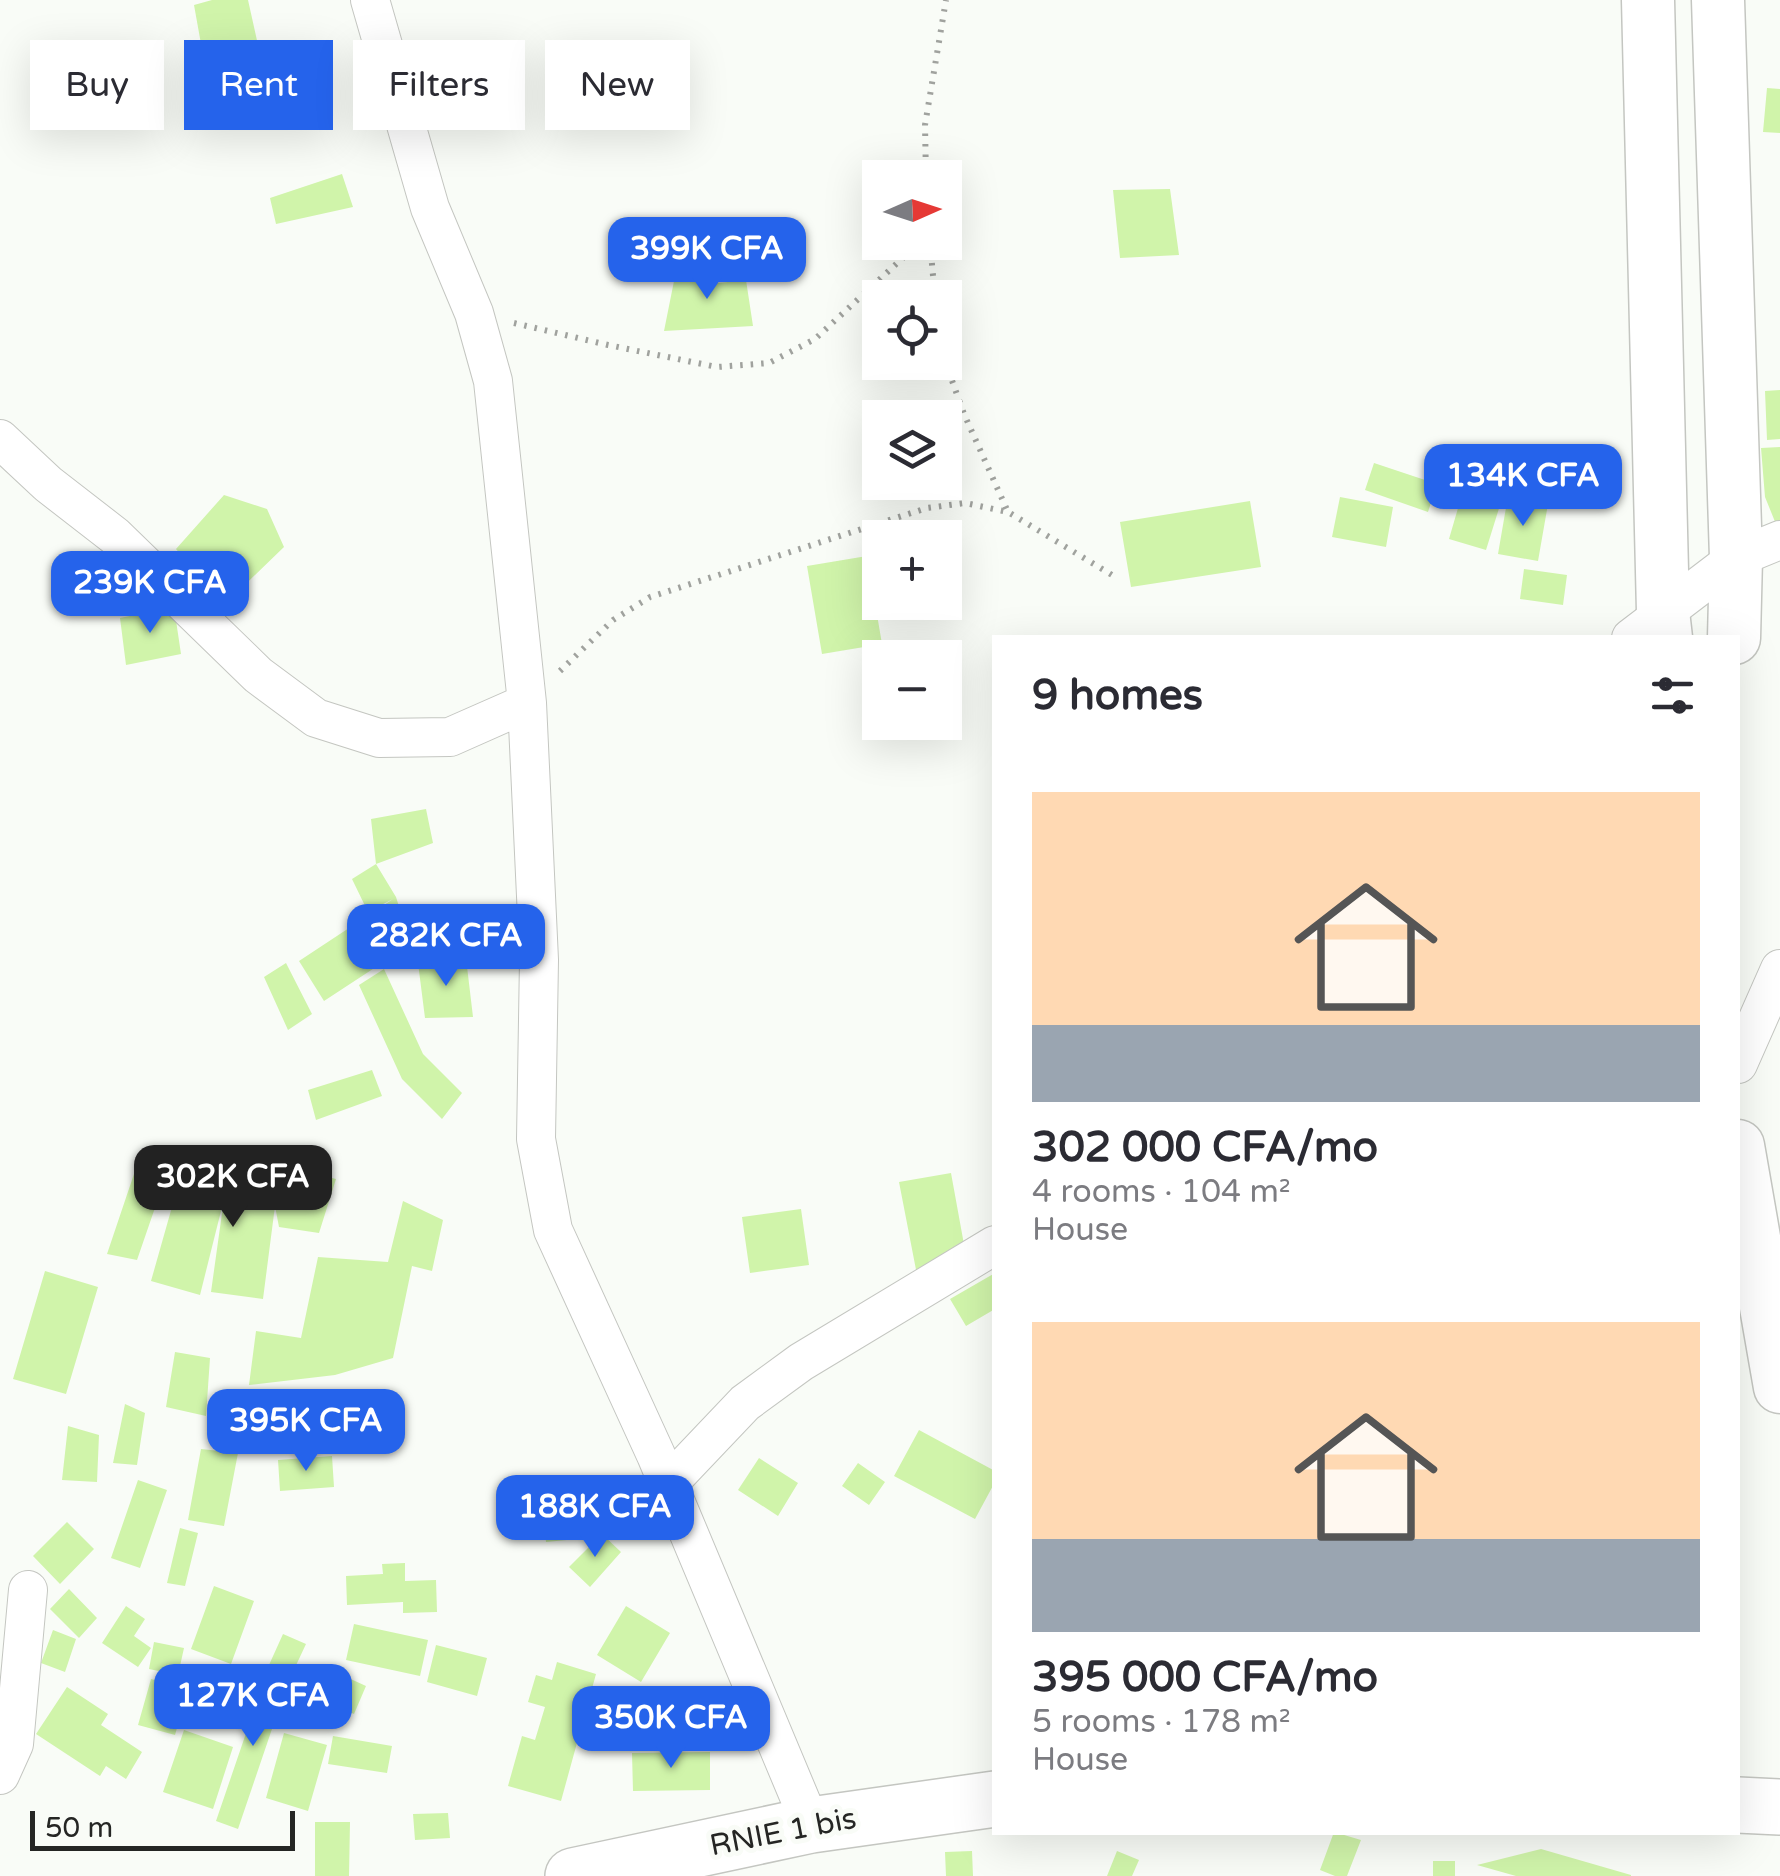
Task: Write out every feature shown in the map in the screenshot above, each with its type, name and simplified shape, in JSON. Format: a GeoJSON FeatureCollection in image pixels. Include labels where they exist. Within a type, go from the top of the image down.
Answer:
{"type":"FeatureCollection","features":[{"type":"Feature","properties":{"kind":"main road"},"geometry":{"type":"LineString","coordinates":[[1648,0],[1653,629]]}},
{"type":"Feature","properties":{"kind":"main road"},"geometry":{"type":"LineString","coordinates":[[1718,0],[1758,549],[1735,635]]}},
{"type":"Feature","properties":{"kind":"main road"},"geometry":{"type":"LineString","coordinates":[[1740,1157],[1780,1387]]}},
{"type":"Feature","properties":{"kind":"main road","name":"RNIE 1 bis"},"geometry":{"type":"LineString","coordinates":[[573,1876],[812,1825],[992,1799]]}},
{"type":"Feature","properties":{"kind":"main road"},"geometry":{"type":"LineString","coordinates":[[1740,1805],[1780,1807]]}},
{"type":"Feature","properties":{"kind":"street"},"geometry":{"type":"LineString","coordinates":[[370,0],[430,208],[474,313],[493,381],[527,703],[539,960],[536,1139],[554,1230],[668,1484],[812,1825]]}},
{"type":"Feature","properties":{"kind":"street"},"geometry":{"type":"LineString","coordinates":[[0,439],[48,484],[115,536],[258,675],[316,718],[379,738],[450,737],[527,703]]}},
{"type":"Feature","properties":{"kind":"street"},"geometry":{"type":"LineString","coordinates":[[1653,629],[1758,549]]}},
{"type":"Feature","properties":{"kind":"street"},"geometry":{"type":"LineString","coordinates":[[1740,1059],[1780,969]]}},
{"type":"Feature","properties":{"kind":"street"},"geometry":{"type":"LineString","coordinates":[[668,1484],[759,1392],[801,1362],[992,1247]]}},
{"type":"Feature","properties":{"kind":"street"},"geometry":{"type":"LineString","coordinates":[[0,1776],[14,1744],[28,1590]]}},
{"type":"Feature","properties":{"kind":"path"},"geometry":{"type":"LineString","coordinates":[[925,160],[924,126],[946,0]]}},
{"type":"Feature","properties":{"kind":"path"},"geometry":{"type":"LineString","coordinates":[[474,313],[608,346],[718,367],[769,363],[815,339],[901,260]]}},
{"type":"Feature","properties":{"kind":"path"},"geometry":{"type":"LineString","coordinates":[[952,380],[1008,512]]}},
{"type":"Feature","properties":{"kind":"path"},"geometry":{"type":"LineString","coordinates":[[527,703],[613,620],[650,597],[927,508],[965,503],[1008,512],[1116,578]]}},
{"type":"Feature","properties":{"kind":"building"},"geometry":{"type":"Polygon","coordinates":[[[212,0],[248,0],[257,40],[200,40],[194,5],[212,0]]]}},
{"type":"Feature","properties":{"kind":"building"},"geometry":{"type":"Polygon","coordinates":[[[1767,88],[1780,89],[1780,133],[1763,132],[1767,88]]]}},
{"type":"Feature","properties":{"kind":"building"},"geometry":{"type":"Polygon","coordinates":[[[342,174],[353,207],[276,224],[270,198],[342,174]]]}},
{"type":"Feature","properties":{"kind":"building"},"geometry":{"type":"Polygon","coordinates":[[[1170,189],[1179,255],[1120,258],[1113,190],[1170,189]]]}},
{"type":"Feature","properties":{"kind":"building"},"geometry":{"type":"Polygon","coordinates":[[[709,264],[718,283],[746,280],[753,326],[664,331],[676,271],[709,264]]]}},
{"type":"Feature","properties":{"kind":"building"},"geometry":{"type":"Polygon","coordinates":[[[1780,390],[1780,439],[1767,440],[1765,391],[1780,390]]]}},
{"type":"Feature","properties":{"kind":"building"},"geometry":{"type":"Polygon","coordinates":[[[1780,447],[1780,534],[1765,497],[1761,448],[1780,447]]]}},
{"type":"Feature","properties":{"kind":"building"},"geometry":{"type":"Polygon","coordinates":[[[1374,463],[1437,484],[1428,512],[1365,490],[1374,463]]]}},
{"type":"Feature","properties":{"kind":"building"},"geometry":{"type":"Polygon","coordinates":[[[1463,491],[1501,502],[1486,550],[1449,539],[1463,491]]]}},
{"type":"Feature","properties":{"kind":"building"},"geometry":{"type":"Polygon","coordinates":[[[224,495],[267,509],[284,547],[224,605],[176,549],[224,495]]]}},
{"type":"Feature","properties":{"kind":"building"},"geometry":{"type":"Polygon","coordinates":[[[1508,496],[1548,504],[1538,561],[1498,554],[1508,496]]]}},
{"type":"Feature","properties":{"kind":"building"},"geometry":{"type":"Polygon","coordinates":[[[1340,497],[1393,507],[1386,547],[1332,537],[1340,497]]]}},
{"type":"Feature","properties":{"kind":"building"},"geometry":{"type":"Polygon","coordinates":[[[1250,501],[1261,567],[1131,587],[1120,522],[1250,501]]]}},
{"type":"Feature","properties":{"kind":"building"},"geometry":{"type":"Polygon","coordinates":[[[862,557],[862,620],[878,620],[881,640],[862,640],[862,647],[822,654],[807,566],[862,557]]]}},
{"type":"Feature","properties":{"kind":"building"},"geometry":{"type":"Polygon","coordinates":[[[1524,569],[1567,575],[1563,605],[1520,599],[1524,569]]]}},
{"type":"Feature","properties":{"kind":"building"},"geometry":{"type":"Polygon","coordinates":[[[174,607],[181,654],[126,665],[120,618],[174,607]]]}},
{"type":"Feature","properties":{"kind":"building"},"geometry":{"type":"Polygon","coordinates":[[[426,809],[433,843],[376,864],[371,819],[426,809]]]}},
{"type":"Feature","properties":{"kind":"building"},"geometry":{"type":"Polygon","coordinates":[[[376,864],[396,897],[411,944],[324,1001],[299,961],[393,899],[368,912],[352,879],[376,864]]]}},
{"type":"Feature","properties":{"kind":"building"},"geometry":{"type":"Polygon","coordinates":[[[466,958],[473,1017],[425,1018],[418,963],[466,958]]]}},
{"type":"Feature","properties":{"kind":"building"},"geometry":{"type":"Polygon","coordinates":[[[286,963],[312,1014],[288,1030],[264,977],[286,963]]]}},
{"type":"Feature","properties":{"kind":"building"},"geometry":{"type":"Polygon","coordinates":[[[384,969],[423,1054],[462,1093],[442,1119],[402,1079],[359,985],[384,969]]]}},
{"type":"Feature","properties":{"kind":"building"},"geometry":{"type":"Polygon","coordinates":[[[372,1070],[382,1096],[316,1120],[308,1090],[372,1070]]]}},
{"type":"Feature","properties":{"kind":"building"},"geometry":{"type":"Polygon","coordinates":[[[185,1161],[234,1175],[224,1199],[200,1295],[151,1281],[185,1161]]]}},
{"type":"Feature","properties":{"kind":"building"},"geometry":{"type":"Polygon","coordinates":[[[137,1165],[168,1170],[137,1260],[107,1254],[137,1165]]]}},
{"type":"Feature","properties":{"kind":"building"},"geometry":{"type":"Polygon","coordinates":[[[288,1167],[336,1179],[319,1233],[279,1227],[275,1206],[288,1167]]]}},
{"type":"Feature","properties":{"kind":"building"},"geometry":{"type":"Polygon","coordinates":[[[951,1173],[965,1250],[918,1280],[899,1182],[951,1173]]]}},
{"type":"Feature","properties":{"kind":"building"},"geometry":{"type":"Polygon","coordinates":[[[224,1199],[275,1206],[263,1299],[211,1292],[224,1199]]]}},
{"type":"Feature","properties":{"kind":"building"},"geometry":{"type":"Polygon","coordinates":[[[403,1201],[443,1220],[432,1271],[412,1266],[393,1358],[335,1375],[249,1385],[256,1331],[301,1338],[318,1257],[388,1262],[403,1201]]]}},
{"type":"Feature","properties":{"kind":"building"},"geometry":{"type":"Polygon","coordinates":[[[801,1209],[809,1265],[750,1273],[742,1217],[801,1209]]]}},
{"type":"Feature","properties":{"kind":"building"},"geometry":{"type":"Polygon","coordinates":[[[45,1271],[98,1287],[66,1394],[13,1379],[45,1271]]]}},
{"type":"Feature","properties":{"kind":"building"},"geometry":{"type":"Polygon","coordinates":[[[992,1275],[992,1311],[966,1326],[950,1299],[992,1275]]]}},
{"type":"Feature","properties":{"kind":"building"},"geometry":{"type":"Polygon","coordinates":[[[175,1352],[210,1358],[206,1416],[166,1407],[175,1352]]]}},
{"type":"Feature","properties":{"kind":"building"},"geometry":{"type":"Polygon","coordinates":[[[315,1390],[324,1436],[238,1453],[230,1406],[315,1390]]]}},
{"type":"Feature","properties":{"kind":"building"},"geometry":{"type":"Polygon","coordinates":[[[125,1404],[145,1413],[137,1465],[113,1463],[125,1404]]]}},
{"type":"Feature","properties":{"kind":"building"},"geometry":{"type":"Polygon","coordinates":[[[68,1426],[99,1435],[97,1482],[62,1480],[68,1426]]]}},
{"type":"Feature","properties":{"kind":"building"},"geometry":{"type":"Polygon","coordinates":[[[919,1430],[992,1469],[992,1488],[975,1519],[894,1476],[919,1430]]]}},
{"type":"Feature","properties":{"kind":"building"},"geometry":{"type":"Polygon","coordinates":[[[201,1449],[238,1453],[224,1526],[188,1520],[201,1449]]]}},
{"type":"Feature","properties":{"kind":"building"},"geometry":{"type":"Polygon","coordinates":[[[332,1456],[334,1487],[280,1491],[278,1460],[332,1456]]]}},
{"type":"Feature","properties":{"kind":"building"},"geometry":{"type":"Polygon","coordinates":[[[759,1458],[798,1483],[778,1516],[738,1490],[759,1458]]]}},
{"type":"Feature","properties":{"kind":"building"},"geometry":{"type":"Polygon","coordinates":[[[858,1463],[885,1482],[869,1505],[842,1486],[858,1463]]]}},
{"type":"Feature","properties":{"kind":"building"},"geometry":{"type":"Polygon","coordinates":[[[138,1480],[167,1490],[140,1568],[111,1558],[138,1480]]]}},
{"type":"Feature","properties":{"kind":"building"},"geometry":{"type":"Polygon","coordinates":[[[596,1487],[602,1503],[585,1510],[579,1493],[596,1487]]]}},
{"type":"Feature","properties":{"kind":"building"},"geometry":{"type":"Polygon","coordinates":[[[573,1496],[577,1539],[546,1542],[542,1499],[573,1496]]]}},
{"type":"Feature","properties":{"kind":"building"},"geometry":{"type":"Polygon","coordinates":[[[67,1522],[94,1549],[60,1584],[33,1556],[67,1522]]]}},
{"type":"Feature","properties":{"kind":"building"},"geometry":{"type":"Polygon","coordinates":[[[180,1528],[198,1533],[185,1586],[167,1583],[180,1528]]]}},
{"type":"Feature","properties":{"kind":"building"},"geometry":{"type":"Polygon","coordinates":[[[602,1534],[621,1552],[590,1587],[569,1567],[602,1534]]]}},
{"type":"Feature","properties":{"kind":"building"},"geometry":{"type":"Polygon","coordinates":[[[405,1563],[405,1581],[436,1580],[437,1612],[403,1613],[403,1602],[347,1605],[346,1576],[383,1574],[382,1564],[405,1563]]]}},
{"type":"Feature","properties":{"kind":"building"},"geometry":{"type":"Polygon","coordinates":[[[214,1586],[254,1601],[231,1664],[191,1649],[214,1586]]]}},
{"type":"Feature","properties":{"kind":"building"},"geometry":{"type":"Polygon","coordinates":[[[69,1589],[97,1618],[79,1638],[50,1609],[69,1589]]]}},
{"type":"Feature","properties":{"kind":"building"},"geometry":{"type":"Polygon","coordinates":[[[126,1606],[145,1619],[134,1636],[151,1648],[138,1667],[102,1643],[126,1606]]]}},
{"type":"Feature","properties":{"kind":"building"},"geometry":{"type":"Polygon","coordinates":[[[626,1606],[670,1633],[641,1682],[597,1655],[626,1606]]]}},
{"type":"Feature","properties":{"kind":"building"},"geometry":{"type":"Polygon","coordinates":[[[354,1624],[428,1640],[420,1676],[346,1660],[354,1624]]]}},
{"type":"Feature","properties":{"kind":"building"},"geometry":{"type":"Polygon","coordinates":[[[53,1630],[76,1639],[65,1672],[41,1663],[53,1630]]]}},
{"type":"Feature","properties":{"kind":"building"},"geometry":{"type":"Polygon","coordinates":[[[283,1634],[306,1644],[291,1676],[269,1665],[283,1634]]]}},
{"type":"Feature","properties":{"kind":"building"},"geometry":{"type":"Polygon","coordinates":[[[154,1642],[184,1648],[178,1675],[149,1669],[154,1642]]]}},
{"type":"Feature","properties":{"kind":"building"},"geometry":{"type":"Polygon","coordinates":[[[436,1645],[487,1658],[477,1696],[427,1682],[436,1645]]]}},
{"type":"Feature","properties":{"kind":"building"},"geometry":{"type":"Polygon","coordinates":[[[557,1662],[596,1674],[561,1801],[508,1786],[522,1736],[535,1740],[545,1707],[528,1702],[536,1675],[552,1680],[557,1662]]]}},
{"type":"Feature","properties":{"kind":"building"},"geometry":{"type":"Polygon","coordinates":[[[199,1667],[224,1674],[213,1721],[188,1714],[199,1667]]]}},
{"type":"Feature","properties":{"kind":"building"},"geometry":{"type":"Polygon","coordinates":[[[268,1669],[290,1676],[238,1829],[216,1821],[268,1669]]]}},
{"type":"Feature","properties":{"kind":"building"},"geometry":{"type":"Polygon","coordinates":[[[333,1671],[366,1686],[354,1714],[320,1699],[333,1671]]]}},
{"type":"Feature","properties":{"kind":"building"},"geometry":{"type":"Polygon","coordinates":[[[151,1679],[188,1689],[175,1735],[138,1725],[151,1679]]]}},
{"type":"Feature","properties":{"kind":"building"},"geometry":{"type":"Polygon","coordinates":[[[67,1687],[108,1714],[101,1725],[142,1752],[126,1779],[106,1766],[100,1776],[36,1734],[67,1687]]]}},
{"type":"Feature","properties":{"kind":"building"},"geometry":{"type":"Polygon","coordinates":[[[635,1689],[652,1697],[636,1730],[620,1721],[635,1689]]]}},
{"type":"Feature","properties":{"kind":"building"},"geometry":{"type":"Polygon","coordinates":[[[232,1693],[250,1700],[240,1726],[223,1718],[232,1693]]]}},
{"type":"Feature","properties":{"kind":"building"},"geometry":{"type":"Polygon","coordinates":[[[184,1730],[233,1747],[213,1809],[163,1792],[184,1730]]]}},
{"type":"Feature","properties":{"kind":"building"},"geometry":{"type":"Polygon","coordinates":[[[284,1733],[327,1745],[308,1811],[266,1798],[284,1733]]]}},
{"type":"Feature","properties":{"kind":"building"},"geometry":{"type":"Polygon","coordinates":[[[333,1736],[392,1746],[387,1773],[328,1764],[333,1736]]]}},
{"type":"Feature","properties":{"kind":"building"},"geometry":{"type":"Polygon","coordinates":[[[710,1752],[710,1790],[633,1791],[632,1753],[710,1752]]]}},
{"type":"Feature","properties":{"kind":"building"},"geometry":{"type":"Polygon","coordinates":[[[448,1813],[450,1838],[415,1840],[413,1814],[448,1813]]]}},
{"type":"Feature","properties":{"kind":"building"},"geometry":{"type":"Polygon","coordinates":[[[315,1822],[350,1822],[349,1876],[315,1876],[315,1822]]]}},
{"type":"Feature","properties":{"kind":"building"},"geometry":{"type":"Polygon","coordinates":[[[1333,1835],[1361,1840],[1347,1876],[1320,1870],[1333,1835]]]}},
{"type":"Feature","properties":{"kind":"building"},"geometry":{"type":"Polygon","coordinates":[[[1541,1849],[1631,1876],[1516,1876],[1477,1865],[1541,1849]]]}},
{"type":"Feature","properties":{"kind":"building"},"geometry":{"type":"Polygon","coordinates":[[[972,1851],[973,1876],[946,1876],[945,1852],[972,1851]]]}},
{"type":"Feature","properties":{"kind":"building"},"geometry":{"type":"Polygon","coordinates":[[[1117,1851],[1139,1860],[1132,1876],[1107,1876],[1117,1851]]]}},
{"type":"Feature","properties":{"kind":"building"},"geometry":{"type":"Polygon","coordinates":[[[1433,1861],[1455,1861],[1455,1876],[1433,1876],[1433,1861]]]}}]}
